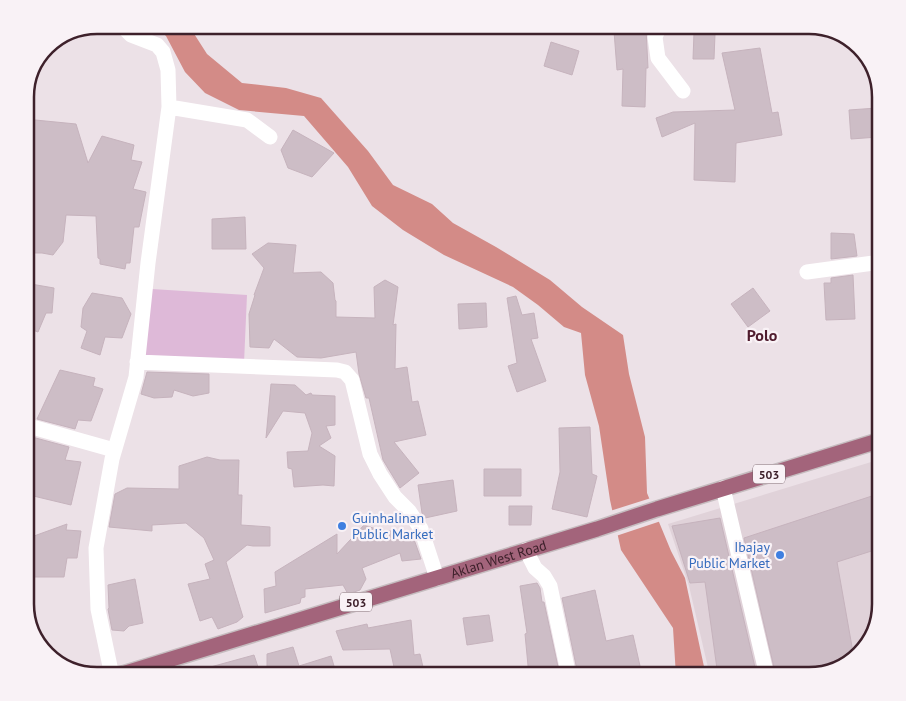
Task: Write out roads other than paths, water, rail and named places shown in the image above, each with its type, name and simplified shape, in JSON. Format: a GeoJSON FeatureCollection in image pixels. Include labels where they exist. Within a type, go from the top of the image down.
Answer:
{"type":"FeatureCollection","features":[{"type":"Feature","properties":{"kind":"main road","name":"Aklan West Road"},"geometry":{"type":"LineString","coordinates":[[145,667],[872,443]]}},
{"type":"Feature","properties":{"kind":"street"},"geometry":{"type":"LineString","coordinates":[[110,667],[98,609],[96,548],[114,450],[136,377],[148,263],[169,107],[168,70],[163,52],[157,45],[130,34]]}},
{"type":"Feature","properties":{"kind":"street"},"geometry":{"type":"LineString","coordinates":[[657,34],[655,38],[658,58],[683,92]]}},
{"type":"Feature","properties":{"kind":"street"},"geometry":{"type":"LineString","coordinates":[[169,107],[247,120],[270,137]]}},
{"type":"Feature","properties":{"kind":"street"},"geometry":{"type":"LineString","coordinates":[[807,272],[872,263]]}},
{"type":"Feature","properties":{"kind":"street"},"geometry":{"type":"LineString","coordinates":[[137,362],[337,370],[345,372],[352,380],[370,454],[395,497],[409,511],[421,528],[437,578]]}},
{"type":"Feature","properties":{"kind":"street"},"geometry":{"type":"LineString","coordinates":[[34,428],[114,450]]}},
{"type":"Feature","properties":{"kind":"street"},"geometry":{"type":"LineString","coordinates":[[723,488],[765,667]]}},
{"type":"Feature","properties":{"kind":"street"},"geometry":{"type":"LineString","coordinates":[[526,550],[535,568],[544,576],[550,586],[567,667]]}},
{"type":"Feature","properties":{"kind":"place","name":"Guinhalinan Public Market"},"geometry":{"type":"Point","coordinates":[342,526]}},
{"type":"Feature","properties":{"kind":"place","name":"Ibajay Public Market"},"geometry":{"type":"Point","coordinates":[780,555]}},
{"type":"Feature","properties":{"kind":"district","name":"Polo"},"geometry":{"type":"Point","coordinates":[762,335]}}]}
